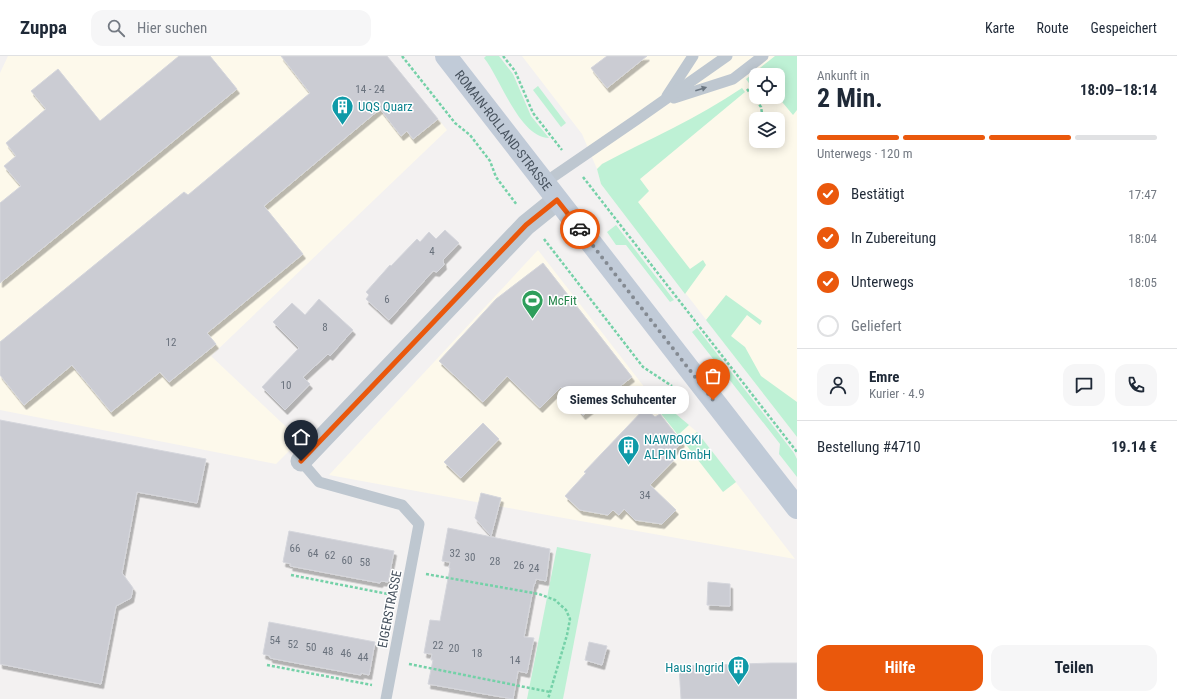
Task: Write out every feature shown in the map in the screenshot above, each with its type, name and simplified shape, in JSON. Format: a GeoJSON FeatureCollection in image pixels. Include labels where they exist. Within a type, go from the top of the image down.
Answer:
{"type":"FeatureCollection","features":[{"type":"Feature","properties":{"kind":"main road","name":"ROMAIN-ROLLAND-STRASSE"},"geometry":{"type":"LineString","coordinates":[[446,56],[797,508]]}},
{"type":"Feature","properties":{"kind":"street"},"geometry":{"type":"LineString","coordinates":[[301,461],[530,221],[551,191]]}},
{"type":"Feature","properties":{"kind":"lane"},"geometry":{"type":"LineString","coordinates":[[664,101],[693,56]]}},
{"type":"Feature","properties":{"kind":"lane"},"geometry":{"type":"LineString","coordinates":[[551,191],[664,101],[727,56]]}},
{"type":"Feature","properties":{"kind":"lane"},"geometry":{"type":"LineString","coordinates":[[664,101],[733,79],[763,56]]}},
{"type":"Feature","properties":{"kind":"lane","name":"EIGERSTRASSE"},"geometry":{"type":"LineString","coordinates":[[301,461],[319,482],[402,505],[419,524],[387,694]]}},
{"type":"Feature","properties":{"kind":"path"},"geometry":{"type":"LineString","coordinates":[[402,56],[455,123],[470,135],[490,161],[496,177],[643,367],[676,388]]}},
{"type":"Feature","properties":{"kind":"path"},"geometry":{"type":"LineString","coordinates":[[503,56],[515,71],[533,113],[552,138]]}},
{"type":"Feature","properties":{"kind":"path"},"geometry":{"type":"LineString","coordinates":[[736,76],[761,107],[762,112]]}},
{"type":"Feature","properties":{"kind":"path"},"geometry":{"type":"LineString","coordinates":[[589,185],[797,452]]}},
{"type":"Feature","properties":{"kind":"path"},"geometry":{"type":"LineString","coordinates":[[410,571],[539,594],[555,600],[566,610],[570,619],[567,635],[548,699]]}},
{"type":"Feature","properties":{"kind":"path"},"geometry":{"type":"LineString","coordinates":[[291,575],[405,598]]}},
{"type":"Feature","properties":{"kind":"path"},"geometry":{"type":"LineString","coordinates":[[393,661],[550,692]]}},
{"type":"Feature","properties":{"kind":"path"},"geometry":{"type":"LineString","coordinates":[[267,665],[387,694]]}},
{"type":"Feature","properties":{"kind":"shaded area"},"geometry":{"type":"Polygon","coordinates":[[[8,56],[387,56],[447,130],[211,356],[300,440],[276,464],[0,410],[0,73],[8,56]]]}},
{"type":"Feature","properties":{"kind":"shaded area"},"geometry":{"type":"Polygon","coordinates":[[[522,56],[797,56],[797,437],[601,184],[597,169],[582,134],[522,56]]]}},
{"type":"Feature","properties":{"kind":"shaded area"},"geometry":{"type":"Polygon","coordinates":[[[538,250],[645,388],[697,432],[795,559],[329,475],[538,250]]]}},
{"type":"Feature","properties":{"kind":"green space"},"geometry":{"type":"Polygon","coordinates":[[[486,56],[499,56],[513,74],[531,116],[549,138],[538,135],[520,118],[484,58],[486,56]]]}},
{"type":"Feature","properties":{"kind":"green space"},"geometry":{"type":"Polygon","coordinates":[[[775,56],[797,56],[797,110],[793,115],[784,104],[785,68],[760,68],[775,56]]]}},
{"type":"Feature","properties":{"kind":"green space"},"geometry":{"type":"Polygon","coordinates":[[[538,86],[566,123],[561,127],[533,90],[538,86]]]}},
{"type":"Feature","properties":{"kind":"green space"},"geometry":{"type":"Polygon","coordinates":[[[742,88],[745,92],[640,179],[649,191],[638,202],[690,269],[703,260],[706,265],[685,294],[601,184],[597,169],[602,164],[691,119],[742,88]]]}},
{"type":"Feature","properties":{"kind":"green space"},"geometry":{"type":"Polygon","coordinates":[[[616,225],[674,300],[670,302],[626,245],[616,245],[607,232],[616,225]]]}},
{"type":"Feature","properties":{"kind":"green space"},"geometry":{"type":"Polygon","coordinates":[[[726,295],[762,321],[760,325],[747,315],[731,336],[745,347],[761,376],[797,402],[797,437],[706,320],[726,295]]]}},
{"type":"Feature","properties":{"kind":"green space"},"geometry":{"type":"Polygon","coordinates":[[[697,328],[794,453],[797,459],[797,477],[779,454],[780,444],[692,332],[697,328]]]}},
{"type":"Feature","properties":{"kind":"green space"},"geometry":{"type":"Polygon","coordinates":[[[645,388],[689,425],[678,435],[642,390],[645,388]]]}},
{"type":"Feature","properties":{"kind":"green space"},"geometry":{"type":"Polygon","coordinates":[[[697,432],[736,482],[723,492],[684,442],[697,432]]]}},
{"type":"Feature","properties":{"kind":"green space"},"geometry":{"type":"Polygon","coordinates":[[[557,547],[591,554],[563,699],[527,699],[557,547]]]}},
{"type":"Feature","properties":{"kind":"building"},"geometry":{"type":"Polygon","coordinates":[[[179,56],[210,56],[237,89],[0,283],[0,203],[21,186],[4,166],[16,156],[6,143],[46,109],[31,91],[58,69],[100,121],[179,56]]]}},
{"type":"Feature","properties":{"kind":"building"},"geometry":{"type":"Polygon","coordinates":[[[281,56],[387,56],[438,119],[413,139],[407,131],[401,136],[380,109],[264,206],[303,254],[207,333],[216,344],[169,382],[160,372],[111,412],[72,365],[24,405],[0,375],[0,342],[184,192],[188,195],[310,93],[281,56]]]}},
{"type":"Feature","properties":{"kind":"building"},"geometry":{"type":"Polygon","coordinates":[[[607,56],[647,56],[607,88],[591,68],[607,56]]]}},
{"type":"Feature","properties":{"kind":"building"},"geometry":{"type":"Polygon","coordinates":[[[445,230],[459,243],[443,260],[444,265],[437,272],[433,271],[389,320],[366,299],[369,295],[366,292],[390,265],[391,266],[417,239],[420,242],[429,232],[436,239],[445,230]]]}},
{"type":"Feature","properties":{"kind":"building","name":"McFit"},"geometry":{"type":"Polygon","coordinates":[[[543,263],[632,377],[583,415],[561,387],[540,408],[507,376],[483,402],[439,361],[496,299],[543,263]]]}},
{"type":"Feature","properties":{"kind":"building"},"geometry":{"type":"Polygon","coordinates":[[[319,299],[353,330],[330,356],[328,354],[303,377],[310,384],[285,410],[262,387],[299,348],[273,322],[292,303],[305,315],[319,299]]]}},
{"type":"Feature","properties":{"kind":"building","name":"NAWROCKI ALPIN GmbH"},"geometry":{"type":"Polygon","coordinates":[[[645,408],[655,417],[660,414],[682,442],[669,456],[674,460],[650,485],[676,510],[662,524],[635,520],[624,509],[619,515],[613,510],[608,515],[580,510],[565,496],[586,473],[584,472],[645,408]]]}},
{"type":"Feature","properties":{"kind":"building"},"geometry":{"type":"Polygon","coordinates":[[[0,420],[206,459],[197,503],[137,492],[122,573],[133,588],[131,598],[116,606],[101,684],[0,664],[0,420]]]}},
{"type":"Feature","properties":{"kind":"building"},"geometry":{"type":"Polygon","coordinates":[[[483,423],[499,439],[461,478],[444,462],[483,423]]]}},
{"type":"Feature","properties":{"kind":"building"},"geometry":{"type":"Polygon","coordinates":[[[481,493],[501,498],[491,536],[475,518],[481,493]]]}},
{"type":"Feature","properties":{"kind":"building"},"geometry":{"type":"Polygon","coordinates":[[[448,528],[550,549],[546,581],[536,579],[534,584],[524,637],[534,638],[527,673],[518,671],[513,699],[428,684],[433,660],[431,660],[432,654],[424,653],[430,620],[440,621],[450,568],[450,562],[442,561],[448,528]]]}},
{"type":"Feature","properties":{"kind":"building"},"geometry":{"type":"Polygon","coordinates":[[[289,531],[394,551],[388,582],[381,581],[380,583],[290,566],[291,564],[283,562],[289,531]]]}},
{"type":"Feature","properties":{"kind":"building"},"geometry":{"type":"Polygon","coordinates":[[[708,582],[730,584],[730,606],[707,605],[708,582]]]}},
{"type":"Feature","properties":{"kind":"building"},"geometry":{"type":"Polygon","coordinates":[[[269,622],[375,642],[369,675],[361,673],[361,675],[270,658],[270,656],[263,654],[269,622]]]}},
{"type":"Feature","properties":{"kind":"building"},"geometry":{"type":"Polygon","coordinates":[[[589,642],[607,646],[602,665],[585,660],[589,642]]]}},
{"type":"Feature","properties":{"kind":"building","name":"Haus Ingrid"},"geometry":{"type":"Polygon","coordinates":[[[797,663],[797,699],[681,699],[679,666],[797,663]]]}},
{"type":"Feature","properties":{"kind":"way so far"},"geometry":{"type":"LineString","coordinates":[[580,229],[713,400]]}},
{"type":"Feature","properties":{"kind":"place","name":"UQS Quarz"},"geometry":{"type":"Point","coordinates":[342,126]}},
{"type":"Feature","properties":{"kind":"place","name":"McFit"},"geometry":{"type":"Point","coordinates":[532,320]}},
{"type":"Feature","properties":{"kind":"place","name":"Siemes Schuhcenter"},"geometry":{"type":"Point","coordinates":[713,400]}},
{"type":"Feature","properties":{"kind":"place","name":"NAWROCKI ALPIN GmbH"},"geometry":{"type":"Point","coordinates":[629,466]}},
{"type":"Feature","properties":{"kind":"place","name":"Haus Ingrid"},"geometry":{"type":"Point","coordinates":[739,686]}},
{"type":"Feature","properties":{"kind":"route"},"geometry":{"type":"LineString","coordinates":[[301,461],[526,225],[541,212],[557,200],[580,229]]}}]}
